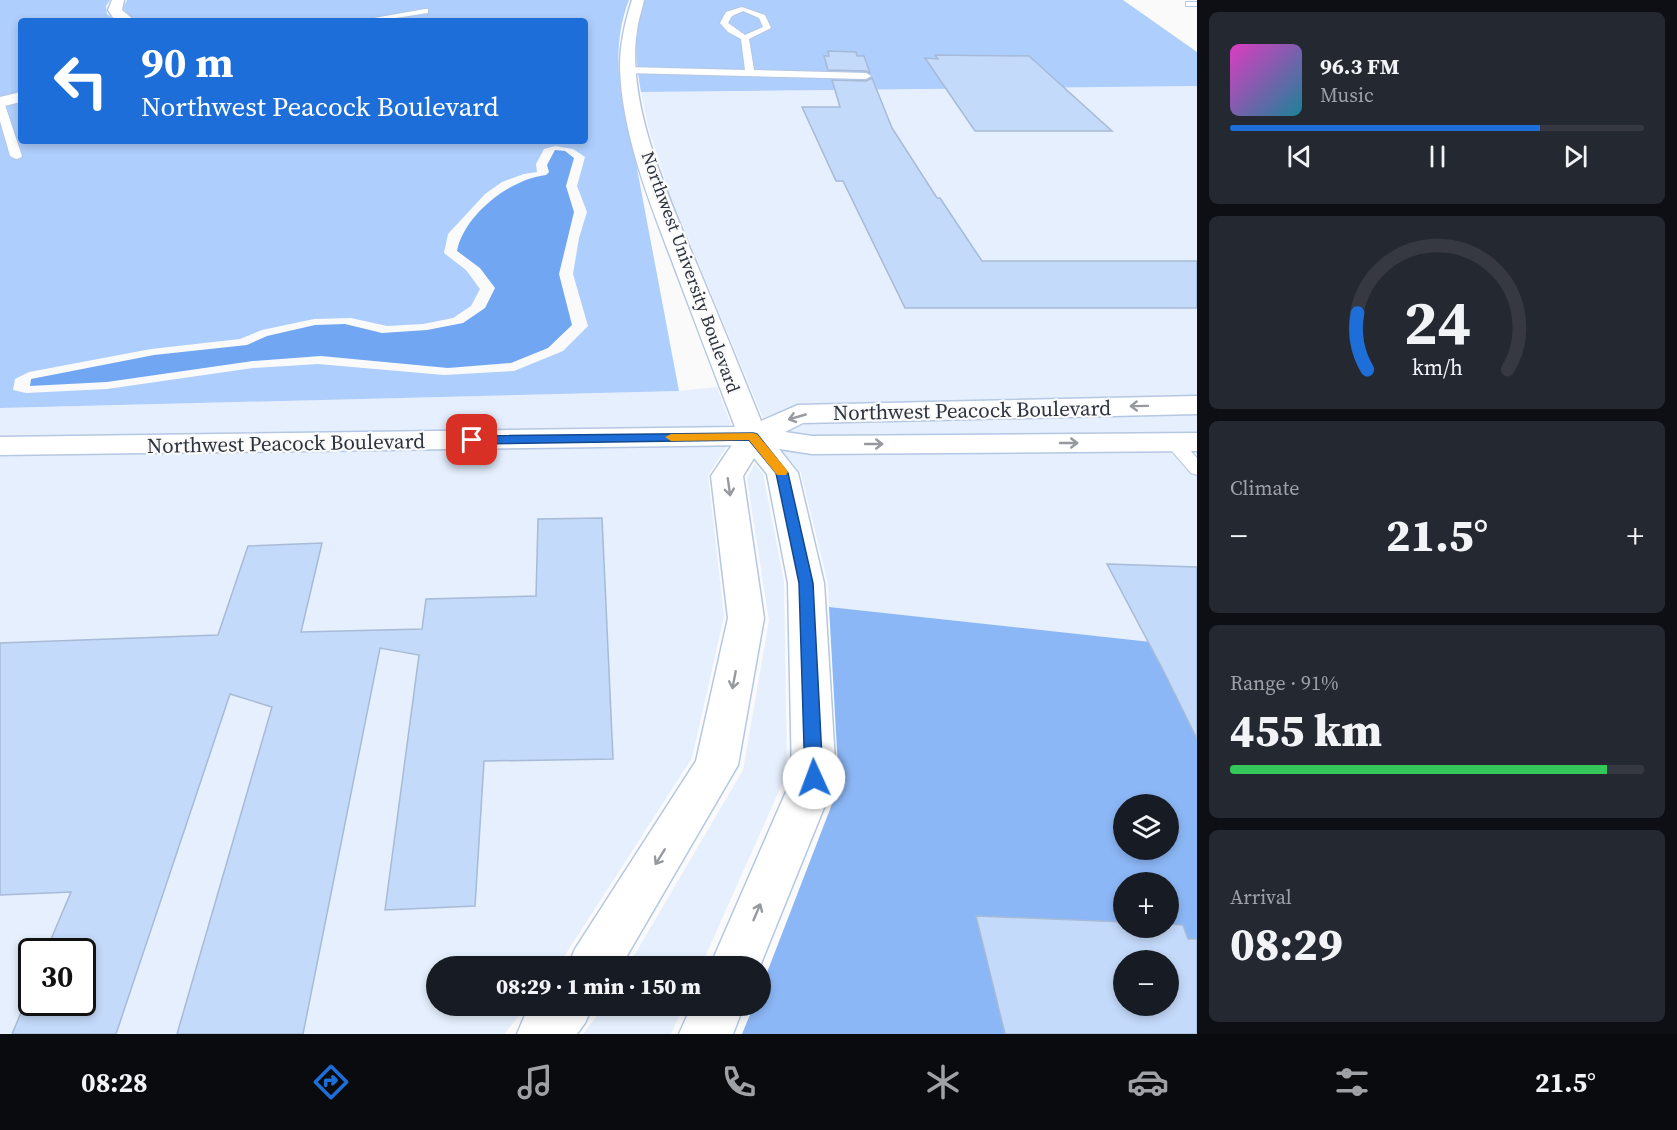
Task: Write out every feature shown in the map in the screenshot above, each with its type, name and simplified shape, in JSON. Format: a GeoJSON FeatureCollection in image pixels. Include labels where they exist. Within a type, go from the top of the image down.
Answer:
{"type":"FeatureCollection","features":[{"type":"Feature","properties":{"kind":"street"},"geometry":{"type":"LineString","coordinates":[[118,0],[114,7],[117,14],[123,18]]}},
{"type":"Feature","properties":{"kind":"street","name":"Northwest University Boulevard"},"geometry":{"type":"LineString","coordinates":[[638,0],[630,19],[627,70],[638,126],[657,192],[753,436],[782,473],[806,583],[814,778],[739,956]]}},
{"type":"Feature","properties":{"kind":"street"},"geometry":{"type":"LineString","coordinates":[[0,104],[18,98]]}},
{"type":"Feature","properties":{"kind":"street","name":"Northwest Peacock Boulevard"},"geometry":{"type":"LineString","coordinates":[[753,436],[798,414],[1197,405]]}},
{"type":"Feature","properties":{"kind":"street"},"geometry":{"type":"LineString","coordinates":[[599,956],[717,765],[746,618],[727,476],[753,436]]}},
{"type":"Feature","properties":{"kind":"street","name":"Northwest Peacock Boulevard"},"geometry":{"type":"LineString","coordinates":[[0,446],[753,436],[821,445],[1185,442]]}},
{"type":"Feature","properties":{"kind":"street"},"geometry":{"type":"LineString","coordinates":[[544,1034],[558,1016]]}},
{"type":"Feature","properties":{"kind":"street"},"geometry":{"type":"LineString","coordinates":[[706,1034],[713,1016]]}},
{"type":"Feature","properties":{"kind":"lane"},"geometry":{"type":"LineString","coordinates":[[740,0],[742,9]]}},
{"type":"Feature","properties":{"kind":"lane"},"geometry":{"type":"LineString","coordinates":[[742,9],[763,16],[767,28],[745,38],[724,23],[729,14],[742,9]]}},
{"type":"Feature","properties":{"kind":"lane"},"geometry":{"type":"LineString","coordinates":[[380,18],[424,11]]}},
{"type":"Feature","properties":{"kind":"lane"},"geometry":{"type":"LineString","coordinates":[[745,38],[750,73]]}},
{"type":"Feature","properties":{"kind":"lane"},"geometry":{"type":"LineString","coordinates":[[627,70],[866,76]]}},
{"type":"Feature","properties":{"kind":"lane"},"geometry":{"type":"LineString","coordinates":[[0,104],[16,156]]}},
{"type":"Feature","properties":{"kind":"lane"},"geometry":{"type":"LineString","coordinates":[[1185,442],[1197,469]]}},
{"type":"Feature","properties":{"kind":"shaded area"},"geometry":{"type":"Polygon","coordinates":[[[0,0],[110,0],[106,6],[107,14],[112,18],[18,18],[18,95],[0,98],[0,0]]]}},
{"type":"Feature","properties":{"kind":"shaded area"},"geometry":{"type":"Polygon","coordinates":[[[127,0],[629,0],[620,39],[619,79],[679,391],[0,408],[0,105],[18,101],[18,144],[588,144],[588,18],[135,18],[123,8],[127,0]],[[555,146],[544,149],[536,164],[537,172],[502,182],[485,194],[448,234],[444,253],[466,270],[480,289],[471,306],[453,318],[423,324],[387,326],[351,318],[314,319],[262,330],[240,339],[151,349],[29,372],[15,379],[13,390],[26,393],[107,389],[253,368],[318,364],[444,375],[514,371],[563,351],[588,326],[573,274],[579,238],[587,212],[577,186],[585,157],[573,149],[555,146]]]}},
{"type":"Feature","properties":{"kind":"shaded area"},"geometry":{"type":"Polygon","coordinates":[[[644,0],[1123,0],[1197,52],[1197,86],[641,92],[636,46],[638,23],[644,0]]]}},
{"type":"Feature","properties":{"kind":"shaded area"},"geometry":{"type":"Polygon","coordinates":[[[1197,86],[1197,396],[794,406],[763,418],[669,192],[648,126],[641,92],[1197,86]]]}},
{"type":"Feature","properties":{"kind":"shaded area"},"geometry":{"type":"Polygon","coordinates":[[[555,150],[565,151],[574,158],[566,186],[574,212],[559,274],[572,325],[548,348],[511,363],[448,368],[321,356],[253,361],[107,382],[30,386],[31,379],[154,355],[247,345],[267,336],[315,325],[345,324],[382,333],[427,330],[463,323],[485,308],[495,288],[480,268],[457,251],[461,238],[479,212],[504,191],[532,178],[546,175],[549,172],[547,165],[555,150]]]}},
{"type":"Feature","properties":{"kind":"shaded area"},"geometry":{"type":"Polygon","coordinates":[[[717,387],[732,428],[0,437],[0,408],[679,391],[717,387]]]}},
{"type":"Feature","properties":{"kind":"shaded area"},"geometry":{"type":"Polygon","coordinates":[[[1197,413],[1197,433],[812,436],[788,432],[808,423],[1197,413]]]}},
{"type":"Feature","properties":{"kind":"shaded area"},"geometry":{"type":"Polygon","coordinates":[[[727,446],[708,475],[724,616],[692,758],[564,956],[426,956],[426,1016],[519,1016],[504,1034],[0,1034],[0,456],[727,446]]]}},
{"type":"Feature","properties":{"kind":"shaded area"},"geometry":{"type":"Polygon","coordinates":[[[782,450],[815,454],[1197,452],[1197,647],[829,607],[828,584],[801,473],[782,450]]]}},
{"type":"Feature","properties":{"kind":"shaded area"},"geometry":{"type":"Polygon","coordinates":[[[755,464],[763,474],[784,581],[787,773],[705,956],[634,956],[743,770],[769,621],[747,478],[755,464]]]}},
{"type":"Feature","properties":{"kind":"shaded area"},"geometry":{"type":"Polygon","coordinates":[[[829,607],[1197,647],[1197,1034],[742,1034],[749,1016],[771,1016],[771,962],[839,786],[829,607]]]}},
{"type":"Feature","properties":{"kind":"shaded area"},"geometry":{"type":"Polygon","coordinates":[[[597,1016],[679,1016],[671,1034],[583,1034],[597,1016]]]}},
{"type":"Feature","properties":{"kind":"building"},"geometry":{"type":"Polygon","coordinates":[[[828,51],[856,52],[857,56],[864,56],[870,73],[828,70],[824,56],[829,56],[828,51]]]}},
{"type":"Feature","properties":{"kind":"building"},"geometry":{"type":"Polygon","coordinates":[[[935,55],[1029,56],[1112,131],[975,131],[925,58],[938,59],[935,55]]]}},
{"type":"Feature","properties":{"kind":"building"},"geometry":{"type":"Polygon","coordinates":[[[872,78],[892,128],[937,198],[940,198],[982,261],[1197,261],[1197,308],[905,308],[843,181],[836,181],[802,107],[840,107],[832,80],[866,81],[872,78]]]}},
{"type":"Feature","properties":{"kind":"building"},"geometry":{"type":"Polygon","coordinates":[[[602,518],[613,759],[484,761],[475,906],[385,910],[419,655],[380,648],[303,1034],[177,1034],[272,707],[230,694],[116,1034],[12,1034],[20,1016],[96,1016],[96,938],[52,938],[71,892],[0,895],[0,643],[218,635],[248,546],[322,543],[301,632],[422,629],[426,599],[536,596],[538,519],[602,518]]]}},
{"type":"Feature","properties":{"kind":"building"},"geometry":{"type":"Polygon","coordinates":[[[1107,564],[1197,567],[1197,739],[1163,670],[1107,564]]]}},
{"type":"Feature","properties":{"kind":"building"},"geometry":{"type":"Polygon","coordinates":[[[976,916],[1113,922],[1113,938],[1179,938],[1179,925],[1183,925],[1188,939],[1197,939],[1197,1034],[1005,1034],[976,916]]]}},
{"type":"Feature","properties":{"kind":"slow traffic"},"geometry":{"type":"LineString","coordinates":[[671,437],[753,436],[781,472]]}},
{"type":"Feature","properties":{"kind":"route"},"geometry":{"type":"LineString","coordinates":[[472,440],[753,436],[782,473],[806,583],[814,778]]}}]}
